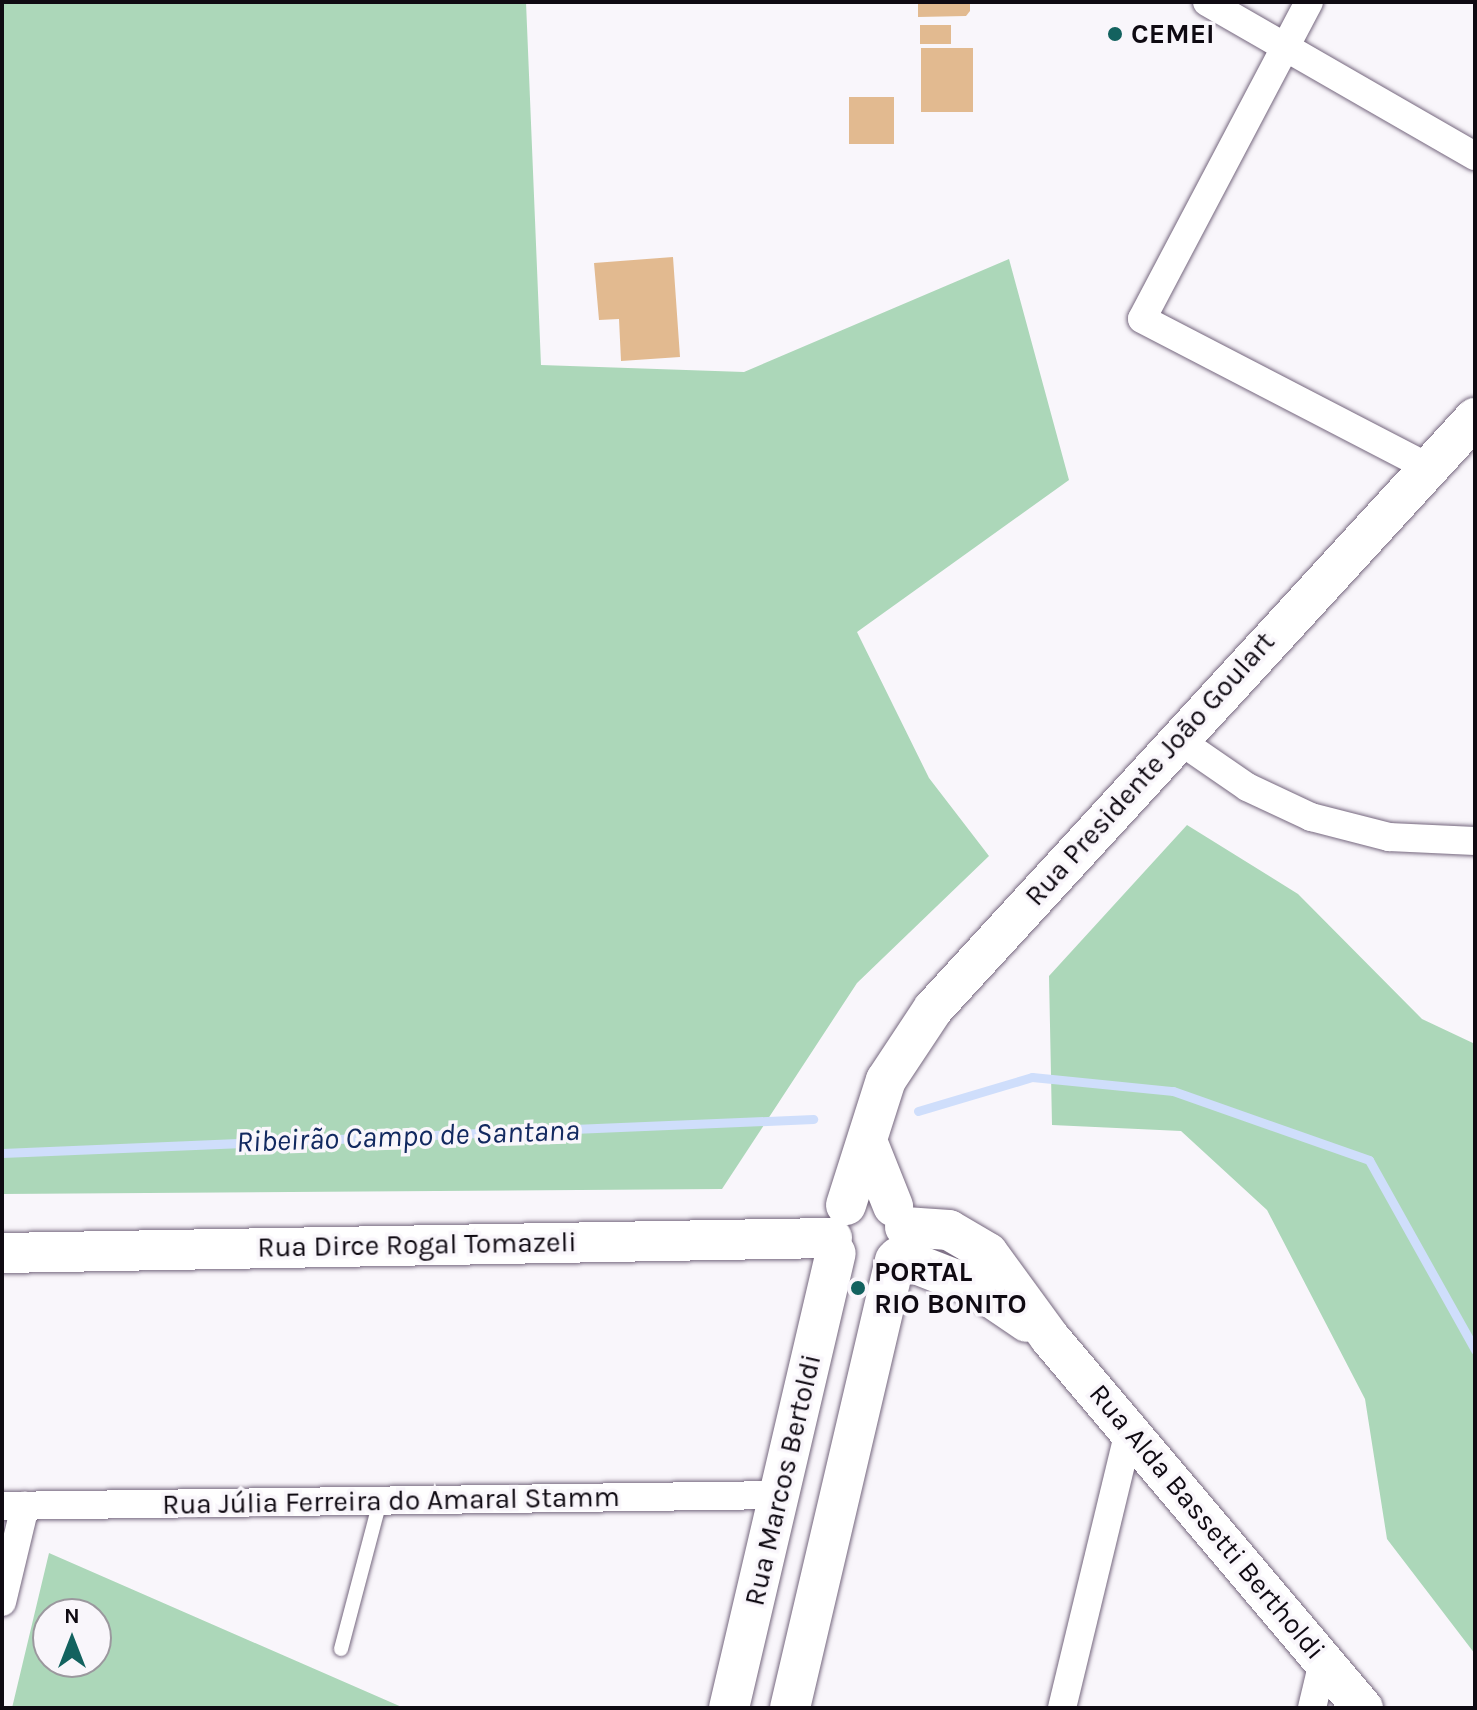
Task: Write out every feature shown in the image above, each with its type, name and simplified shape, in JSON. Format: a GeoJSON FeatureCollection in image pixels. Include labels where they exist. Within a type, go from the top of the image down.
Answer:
{"type":"FeatureCollection","features":[{"type":"Feature","properties":{"kind":"main road","name":"Rua Presidente João Goulart"},"geometry":{"type":"LineString","coordinates":[[838,1232],[869,1146],[886,1080],[933,1009],[1176,738],[1475,418]]}},
{"type":"Feature","properties":{"kind":"main road"},"geometry":{"type":"LineString","coordinates":[[838,1232],[864,1271],[898,1238],[869,1146]]}},
{"type":"Feature","properties":{"kind":"main road","name":"Rua Dirce Rogal Tomazeli"},"geometry":{"type":"LineString","coordinates":[[2,1253],[838,1232],[869,1197],[898,1238]]}},
{"type":"Feature","properties":{"kind":"main road","name":"Rua Marcos Bertoldi"},"geometry":{"type":"LineString","coordinates":[[729,1708],[838,1232]]}},
{"type":"Feature","properties":{"kind":"main road","name":"Rua Marcos Bertoldi"},"geometry":{"type":"LineString","coordinates":[[790,1708],[898,1238]]}},
{"type":"Feature","properties":{"kind":"main road","name":"Rua Alda Bassetti Bertholdi"},"geometry":{"type":"LineString","coordinates":[[898,1238],[1050,1338],[1130,1426],[1363,1708]]}},
{"type":"Feature","properties":{"kind":"street"},"geometry":{"type":"LineString","coordinates":[[1207,2],[1475,156]]}},
{"type":"Feature","properties":{"kind":"street"},"geometry":{"type":"LineString","coordinates":[[1309,2],[1142,319],[1427,467]]}},
{"type":"Feature","properties":{"kind":"street"},"geometry":{"type":"LineString","coordinates":[[1176,738],[1247,787],[1311,817],[1389,837],[1475,841]]}},
{"type":"Feature","properties":{"kind":"street"},"geometry":{"type":"LineString","coordinates":[[1062,1708],[1130,1426]]}},
{"type":"Feature","properties":{"kind":"street","name":"Rua Júlia Ferreira do Amaral Stamm"},"geometry":{"type":"LineString","coordinates":[[13,1506],[779,1495]]}},
{"type":"Feature","properties":{"kind":"street"},"geometry":{"type":"LineString","coordinates":[[2,1602],[13,1506]]}},
{"type":"Feature","properties":{"kind":"street"},"geometry":{"type":"LineString","coordinates":[[1312,1708],[1323,1662]]}},
{"type":"Feature","properties":{"kind":"lane"},"geometry":{"type":"LineString","coordinates":[[341,1649],[380,1501]]}},
{"type":"Feature","properties":{"kind":"green space"},"geometry":{"type":"Polygon","coordinates":[[[2,2],[526,2],[541,365],[744,372],[1009,259],[1069,480],[857,632],[929,778],[989,856],[857,983],[722,1189],[2,1194],[2,2]]]}},
{"type":"Feature","properties":{"kind":"green space"},"geometry":{"type":"Polygon","coordinates":[[[1187,825],[1298,894],[1422,1019],[1475,1044],[1475,1654],[1387,1539],[1365,1399],[1267,1210],[1181,1131],[1052,1125],[1049,976],[1187,825]]]}},
{"type":"Feature","properties":{"kind":"green space"},"geometry":{"type":"Polygon","coordinates":[[[49,1553],[404,1708],[12,1708],[32,1624],[32,1678],[112,1678],[112,1598],[38,1598],[49,1553]]]}},
{"type":"Feature","properties":{"kind":"building"},"geometry":{"type":"Polygon","coordinates":[[[918,2],[970,2],[970,11],[966,16],[918,17],[918,2]]]}},
{"type":"Feature","properties":{"kind":"building"},"geometry":{"type":"Polygon","coordinates":[[[920,25],[951,25],[951,44],[920,44],[920,25]]]}},
{"type":"Feature","properties":{"kind":"building"},"geometry":{"type":"Polygon","coordinates":[[[921,48],[973,48],[973,112],[921,112],[921,48]]]}},
{"type":"Feature","properties":{"kind":"building"},"geometry":{"type":"Polygon","coordinates":[[[849,97],[894,97],[894,144],[849,144],[849,97]]]}},
{"type":"Feature","properties":{"kind":"building"},"geometry":{"type":"Polygon","coordinates":[[[673,257],[680,357],[621,361],[619,319],[599,320],[594,263],[673,257]]]}},
{"type":"Feature","properties":{"kind":"waterway","name":"Ribeirão Campo de Santana"},"geometry":{"type":"LineString","coordinates":[[918,1111],[1032,1077],[1173,1091],[1369,1160],[1475,1350]]}},
{"type":"Feature","properties":{"kind":"waterway","name":"Ribeirão Campo de Santana"},"geometry":{"type":"LineString","coordinates":[[2,1153],[813,1119]]}},
{"type":"Feature","properties":{"kind":"place","name":"CEMEI"},"geometry":{"type":"Point","coordinates":[1115,34]}},
{"type":"Feature","properties":{"kind":"place","name":"PORTAL RIO BONITO"},"geometry":{"type":"Point","coordinates":[858,1288]}}]}
